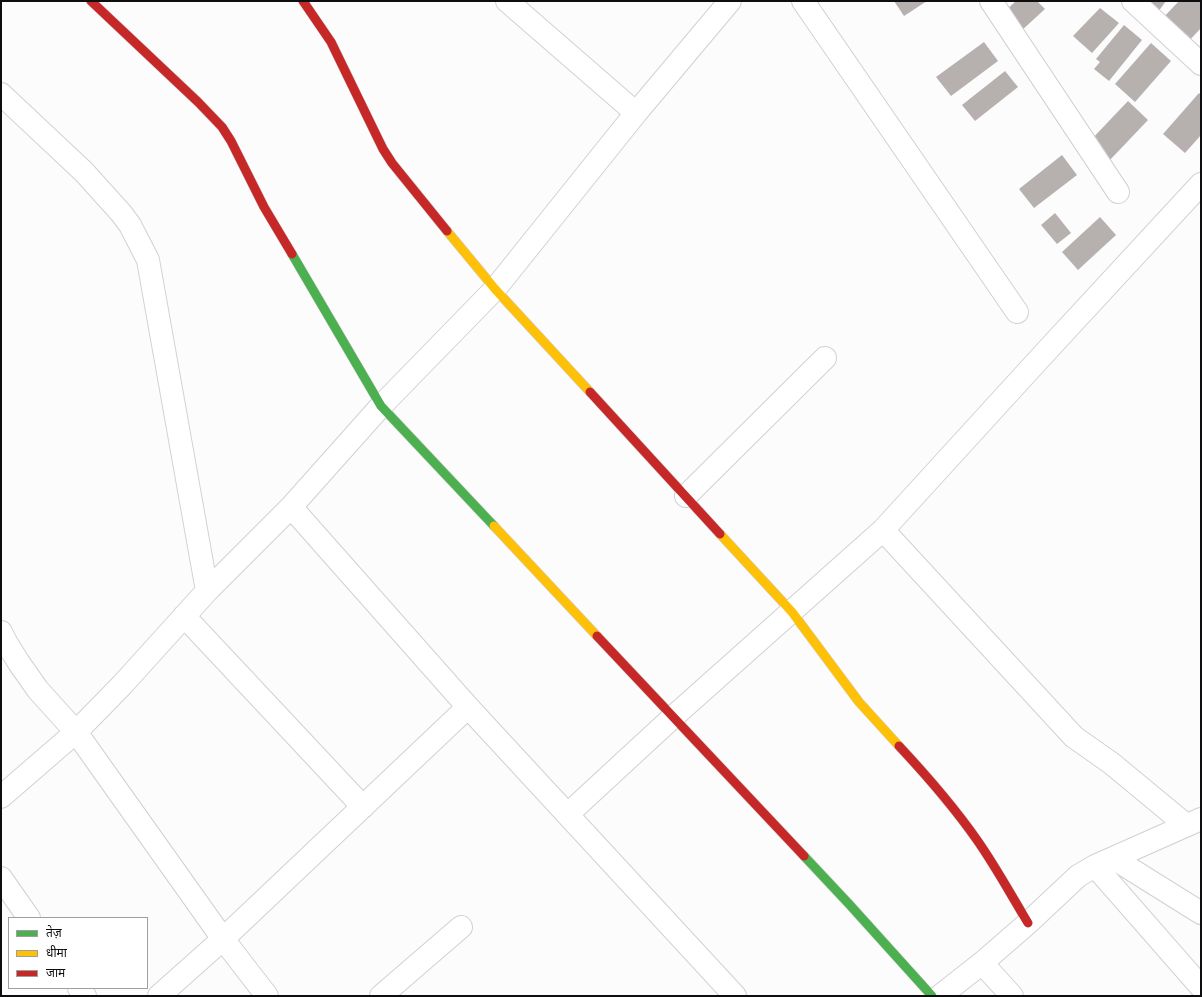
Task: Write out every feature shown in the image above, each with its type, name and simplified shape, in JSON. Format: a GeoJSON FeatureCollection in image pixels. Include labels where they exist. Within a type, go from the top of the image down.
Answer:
{"type":"FeatureCollection","features":[{"type":"Feature","properties":{"kind":"street"},"geometry":{"type":"LineString","coordinates":[[91,1],[198,102],[222,127],[231,141],[264,206],[381,406],[849,904],[932,996]]}},
{"type":"Feature","properties":{"kind":"street"},"geometry":{"type":"LineString","coordinates":[[303,1],[331,42],[383,149],[392,163],[495,289],[792,612],[859,702],[936,786],[977,840],[1028,923]]}},
{"type":"Feature","properties":{"kind":"street"},"geometry":{"type":"LineString","coordinates":[[507,1],[636,113]]}},
{"type":"Feature","properties":{"kind":"street"},"geometry":{"type":"LineString","coordinates":[[803,1],[1017,312]]}},
{"type":"Feature","properties":{"kind":"street"},"geometry":{"type":"LineString","coordinates":[[991,1],[1118,192]]}},
{"type":"Feature","properties":{"kind":"street"},"geometry":{"type":"LineString","coordinates":[[1133,1],[1201,64]]}},
{"type":"Feature","properties":{"kind":"street"},"geometry":{"type":"LineString","coordinates":[[1,797],[76,732],[122,685],[207,591],[291,507],[381,406],[495,289],[726,2]]}},
{"type":"Feature","properties":{"kind":"street"},"geometry":{"type":"LineString","coordinates":[[1,94],[84,172],[122,213],[148,260],[207,591]]}},
{"type":"Feature","properties":{"kind":"street"},"geometry":{"type":"LineString","coordinates":[[568,814],[673,717],[883,530],[1201,184]]}},
{"type":"Feature","properties":{"kind":"street"},"geometry":{"type":"LineString","coordinates":[[686,496],[825,358]]}},
{"type":"Feature","properties":{"kind":"street"},"geometry":{"type":"LineString","coordinates":[[291,507],[468,707],[735,996]]}},
{"type":"Feature","properties":{"kind":"street"},"geometry":{"type":"LineString","coordinates":[[883,530],[1074,737],[1193,822]]}},
{"type":"Feature","properties":{"kind":"street"},"geometry":{"type":"LineString","coordinates":[[184,616],[363,807]]}},
{"type":"Feature","properties":{"kind":"street"},"geometry":{"type":"LineString","coordinates":[[1,632],[10,663],[38,690],[76,732],[223,939],[266,996]]}},
{"type":"Feature","properties":{"kind":"street"},"geometry":{"type":"LineString","coordinates":[[158,996],[223,939],[468,707]]}},
{"type":"Feature","properties":{"kind":"street"},"geometry":{"type":"LineString","coordinates":[[940,996],[982,963],[1028,923],[1078,876],[1104,862],[1193,822]]}},
{"type":"Feature","properties":{"kind":"street"},"geometry":{"type":"LineString","coordinates":[[1104,862],[1201,913]]}},
{"type":"Feature","properties":{"kind":"street"},"geometry":{"type":"LineString","coordinates":[[1104,862],[1201,987]]}},
{"type":"Feature","properties":{"kind":"street"},"geometry":{"type":"LineString","coordinates":[[1,878],[28,917]]}},
{"type":"Feature","properties":{"kind":"street"},"geometry":{"type":"LineString","coordinates":[[381,996],[461,927]]}},
{"type":"Feature","properties":{"kind":"street"},"geometry":{"type":"LineString","coordinates":[[982,963],[1012,996]]}},
{"type":"Feature","properties":{"kind":"building"},"geometry":{"type":"Polygon","coordinates":[[[894,1],[927,1],[904,16],[894,1]]]}},
{"type":"Feature","properties":{"kind":"building"},"geometry":{"type":"Polygon","coordinates":[[[1016,1],[1037,1],[1045,9],[1021,31],[1003,13],[1016,1]]]}},
{"type":"Feature","properties":{"kind":"building"},"geometry":{"type":"Polygon","coordinates":[[[1144,1],[1166,1],[1158,12],[1144,1]]]}},
{"type":"Feature","properties":{"kind":"building"},"geometry":{"type":"Polygon","coordinates":[[[1179,1],[1201,1],[1201,28],[1187,43],[1162,19],[1179,1]]]}},
{"type":"Feature","properties":{"kind":"building"},"geometry":{"type":"Polygon","coordinates":[[[1100,8],[1119,23],[1092,53],[1073,36],[1100,8]]]}},
{"type":"Feature","properties":{"kind":"building"},"geometry":{"type":"Polygon","coordinates":[[[1124,25],[1142,40],[1109,81],[1094,69],[1100,62],[1096,59],[1124,25]]]}},
{"type":"Feature","properties":{"kind":"building"},"geometry":{"type":"Polygon","coordinates":[[[984,42],[998,61],[951,96],[936,77],[984,42]]]}},
{"type":"Feature","properties":{"kind":"building"},"geometry":{"type":"Polygon","coordinates":[[[1151,43],[1171,61],[1135,102],[1115,84],[1151,43]]]}},
{"type":"Feature","properties":{"kind":"building"},"geometry":{"type":"Polygon","coordinates":[[[1005,71],[1018,87],[975,121],[962,105],[1005,71]]]}},
{"type":"Feature","properties":{"kind":"building"},"geometry":{"type":"Polygon","coordinates":[[[1199,93],[1201,95],[1201,135],[1185,153],[1163,134],[1199,93]]]}},
{"type":"Feature","properties":{"kind":"building"},"geometry":{"type":"Polygon","coordinates":[[[1128,101],[1148,120],[1109,161],[1089,142],[1128,101]]]}},
{"type":"Feature","properties":{"kind":"building"},"geometry":{"type":"Polygon","coordinates":[[[1062,155],[1077,175],[1034,208],[1019,189],[1062,155]]]}},
{"type":"Feature","properties":{"kind":"building"},"geometry":{"type":"Polygon","coordinates":[[[1055,213],[1071,233],[1057,244],[1041,225],[1055,213]]]}},
{"type":"Feature","properties":{"kind":"building"},"geometry":{"type":"Polygon","coordinates":[[[1100,217],[1116,235],[1078,270],[1062,252],[1100,217]]]}},
{"type":"Feature","properties":{"kind":"traffic: fast"},"geometry":{"type":"LineString","coordinates":[[292,254],[381,406],[494,526]]}},
{"type":"Feature","properties":{"kind":"traffic: fast"},"geometry":{"type":"LineString","coordinates":[[804,856],[932,996]]}},
{"type":"Feature","properties":{"kind":"traffic: slow"},"geometry":{"type":"LineString","coordinates":[[447,231],[495,289],[590,392]]}},
{"type":"Feature","properties":{"kind":"traffic: slow"},"geometry":{"type":"LineString","coordinates":[[494,526],[597,636]]}},
{"type":"Feature","properties":{"kind":"traffic: slow"},"geometry":{"type":"LineString","coordinates":[[720,534],[792,612],[859,702],[899,746]]}},
{"type":"Feature","properties":{"kind":"traffic: jam"},"geometry":{"type":"LineString","coordinates":[[91,1],[198,102],[222,127],[231,141],[264,207],[292,254]]}},
{"type":"Feature","properties":{"kind":"traffic: jam"},"geometry":{"type":"LineString","coordinates":[[303,1],[331,42],[383,149],[392,163],[447,231]]}},
{"type":"Feature","properties":{"kind":"traffic: jam"},"geometry":{"type":"LineString","coordinates":[[590,392],[720,534]]}},
{"type":"Feature","properties":{"kind":"traffic: jam"},"geometry":{"type":"LineString","coordinates":[[597,636],[804,856]]}},
{"type":"Feature","properties":{"kind":"traffic: jam"},"geometry":{"type":"LineString","coordinates":[[899,746],[940,792],[977,840],[991,860],[1028,923]]}}]}
